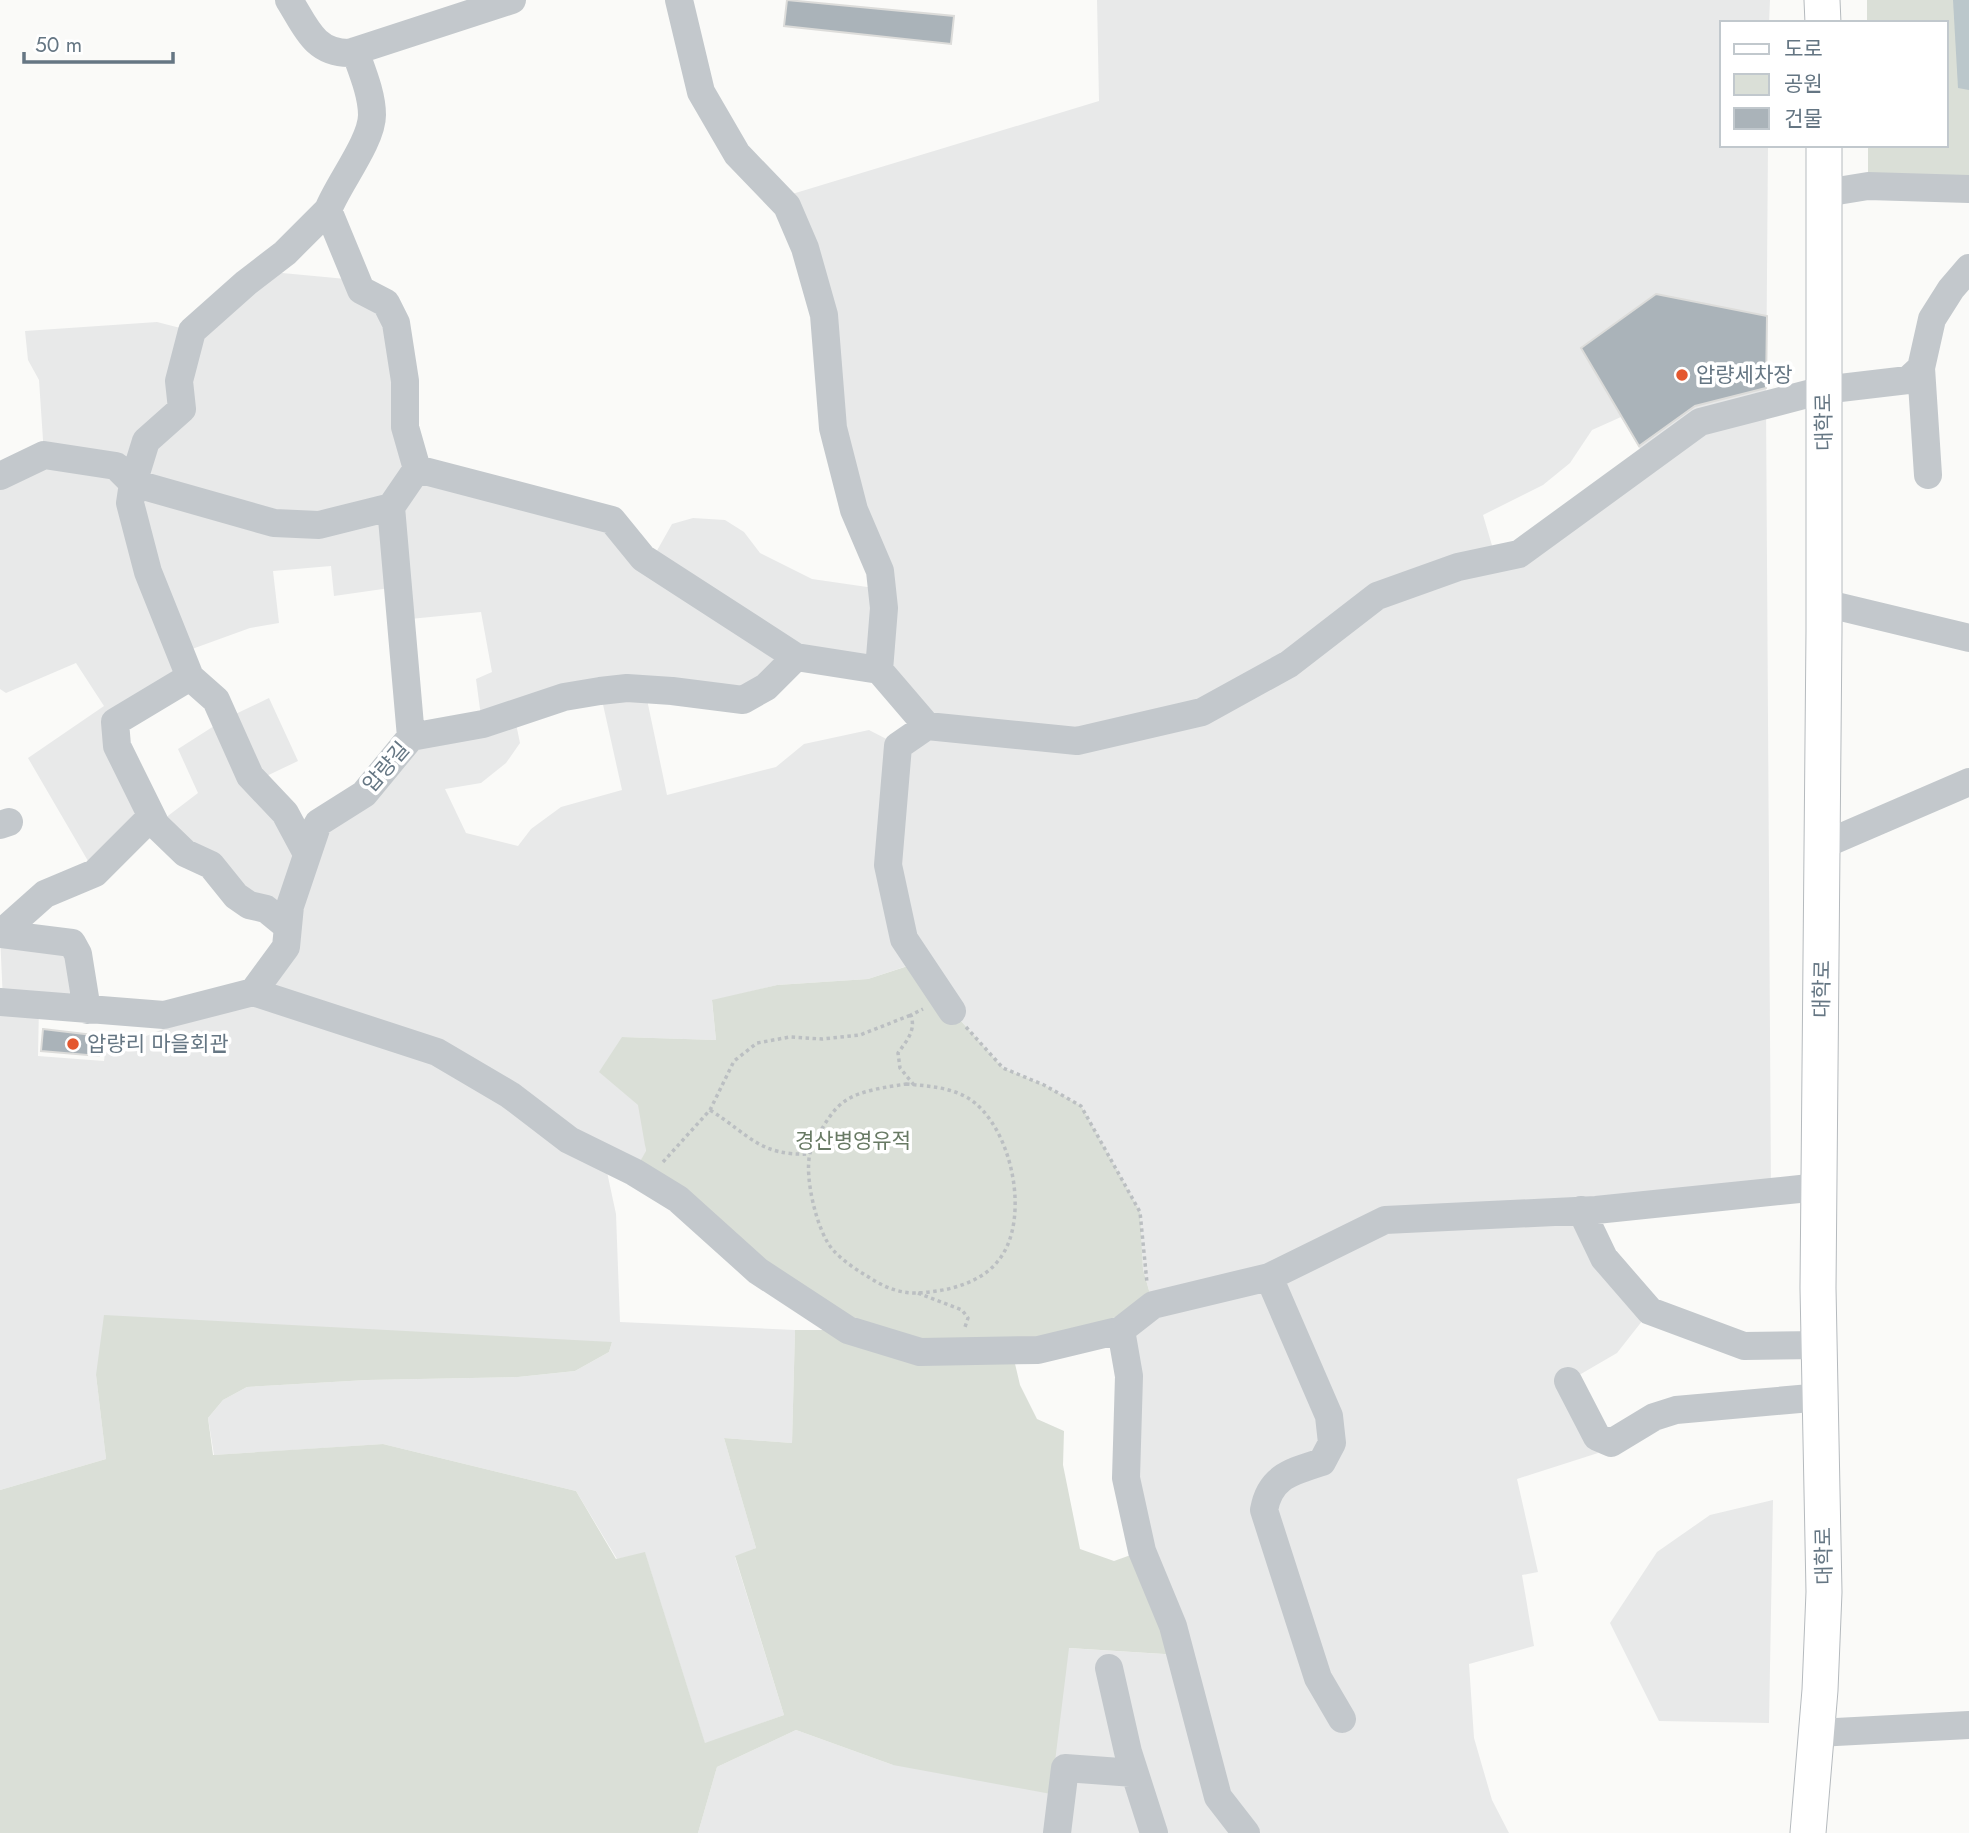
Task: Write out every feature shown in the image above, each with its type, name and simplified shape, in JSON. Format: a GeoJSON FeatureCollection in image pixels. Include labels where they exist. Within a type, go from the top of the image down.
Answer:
{"type":"FeatureCollection","features":[{"type":"Feature","properties":{"kind":"main road"},"geometry":{"type":"LineString","coordinates":[[1822,0],[1823,21]]}},
{"type":"Feature","properties":{"kind":"main road","name":"대학로"},"geometry":{"type":"LineString","coordinates":[[1808,1833],[1817,1733],[1824,1592],[1819,1187],[1825,603],[1824,147]]}},
{"type":"Feature","properties":{"kind":"street"},"geometry":{"type":"LineString","coordinates":[[289,0],[313,37],[331,53],[355,51],[512,0]]}},
{"type":"Feature","properties":{"kind":"street"},"geometry":{"type":"LineString","coordinates":[[679,0],[701,92],[737,154],[786,206],[808,261],[824,315],[833,428],[854,510],[880,571],[884,608],[879,670]]}},
{"type":"Feature","properties":{"kind":"street"},"geometry":{"type":"LineString","coordinates":[[306,854],[285,813],[250,776],[216,700],[190,677],[148,572],[130,503],[146,441],[182,409],[179,381],[192,331],[285,253],[328,210],[337,187],[357,158],[373,117],[367,85],[355,51]]}},
{"type":"Feature","properties":{"kind":"street"},"geometry":{"type":"LineString","coordinates":[[1825,193],[1868,186],[1969,189]]}},
{"type":"Feature","properties":{"kind":"street"},"geometry":{"type":"LineString","coordinates":[[328,210],[361,290],[386,303],[396,323],[405,382],[405,427],[417,469]]}},
{"type":"Feature","properties":{"kind":"street"},"geometry":{"type":"LineString","coordinates":[[1928,475],[1921,368],[1932,319],[1969,268]]}},
{"type":"Feature","properties":{"kind":"street"},"geometry":{"type":"LineString","coordinates":[[948,1005],[905,939],[888,865],[898,746],[927,726],[1077,741],[1202,712],[1289,664],[1377,596],[1458,566],[1519,554],[1700,422],[1823,390],[1908,380],[1921,368]]}},
{"type":"Feature","properties":{"kind":"street"},"geometry":{"type":"LineString","coordinates":[[0,476],[44,455],[116,466],[133,483],[274,523],[319,525],[391,507]]}},
{"type":"Feature","properties":{"kind":"street"},"geometry":{"type":"LineString","coordinates":[[417,469],[611,520],[643,558],[796,657],[879,670],[927,726]]}},
{"type":"Feature","properties":{"kind":"street"},"geometry":{"type":"LineString","coordinates":[[411,737],[391,507],[417,469]]}},
{"type":"Feature","properties":{"kind":"street"},"geometry":{"type":"LineString","coordinates":[[1825,603],[1969,638]]}},
{"type":"Feature","properties":{"kind":"street","name":"압량길"},"geometry":{"type":"LineString","coordinates":[[253,992],[286,947],[290,906],[318,823],[364,794],[411,737],[482,724],[564,698],[627,688],[744,700],[766,687],[796,657]]}},
{"type":"Feature","properties":{"kind":"street"},"geometry":{"type":"LineString","coordinates":[[190,677],[115,722],[117,746],[151,817],[185,853],[211,865],[236,896],[249,905],[266,909],[288,927]]}},
{"type":"Feature","properties":{"kind":"street"},"geometry":{"type":"LineString","coordinates":[[1823,845],[1969,782]]}},
{"type":"Feature","properties":{"kind":"street"},"geometry":{"type":"LineString","coordinates":[[0,934],[45,894],[95,873],[151,817]]}},
{"type":"Feature","properties":{"kind":"street"},"geometry":{"type":"LineString","coordinates":[[0,934],[72,943],[78,954],[87,1010]]}},
{"type":"Feature","properties":{"kind":"street"},"geometry":{"type":"LineString","coordinates":[[0,1002],[164,1015],[253,992],[437,1052],[510,1096],[569,1140],[644,1178],[678,1199],[758,1272],[848,1330],[919,1352],[1038,1350],[1121,1331],[1153,1305],[1269,1277],[1385,1220],[1581,1210],[1819,1187]]}},
{"type":"Feature","properties":{"kind":"street"},"geometry":{"type":"LineString","coordinates":[[1581,1210],[1604,1258],[1650,1311],[1744,1346],[1820,1345]]}},
{"type":"Feature","properties":{"kind":"street"},"geometry":{"type":"LineString","coordinates":[[1269,1277],[1329,1416],[1332,1443],[1322,1461],[1287,1474],[1267,1492],[1264,1510],[1318,1678],[1342,1719]]}},
{"type":"Feature","properties":{"kind":"street"},"geometry":{"type":"LineString","coordinates":[[1121,1331],[1129,1376],[1126,1478],[1142,1551],[1173,1626],[1218,1797],[1246,1833]]}},
{"type":"Feature","properties":{"kind":"street"},"geometry":{"type":"LineString","coordinates":[[1568,1381],[1597,1437],[1611,1443],[1654,1417],[1676,1410],[1822,1397]]}},
{"type":"Feature","properties":{"kind":"street"},"geometry":{"type":"LineString","coordinates":[[1109,1668],[1134,1773],[1154,1833]]}},
{"type":"Feature","properties":{"kind":"street"},"geometry":{"type":"LineString","coordinates":[[1817,1733],[1969,1725]]}},
{"type":"Feature","properties":{"kind":"street"},"geometry":{"type":"LineString","coordinates":[[1057,1833],[1065,1768],[1134,1773]]}},
{"type":"Feature","properties":{"kind":"path"},"geometry":{"type":"LineString","coordinates":[[644,1178],[665,1161],[710,1110],[734,1061],[757,1043],[790,1037],[822,1040],[860,1035],[911,1015],[948,1005],[1003,1069],[1044,1085],[1081,1106],[1140,1212],[1143,1269],[1153,1305]]}},
{"type":"Feature","properties":{"kind":"path"},"geometry":{"type":"LineString","coordinates":[[911,1015],[914,1024],[912,1034],[898,1053],[900,1068],[914,1085]]}},
{"type":"Feature","properties":{"kind":"path"},"geometry":{"type":"LineString","coordinates":[[916,1293],[963,1285],[984,1275],[1010,1243],[1014,1195],[997,1126],[984,1110],[956,1093],[935,1086],[914,1085],[881,1088],[845,1101],[825,1122],[810,1154],[810,1182],[820,1226],[832,1249],[855,1269],[887,1289],[916,1293],[962,1310],[968,1318],[958,1351]]}},
{"type":"Feature","properties":{"kind":"path"},"geometry":{"type":"LineString","coordinates":[[710,1110],[763,1147],[783,1155],[810,1154]]}},
{"type":"Feature","properties":{"kind":"shaded area"},"geometry":{"type":"Polygon","coordinates":[[[1097,0],[1770,0],[1769,21],[1720,21],[1720,147],[1768,147],[1766,403],[1771,1192],[1582,1210],[1650,1311],[1617,1353],[1562,1385],[1598,1453],[1517,1479],[1538,1572],[1522,1575],[1534,1646],[1469,1664],[1474,1738],[1492,1800],[1509,1833],[698,1833],[717,1767],[796,1730],[893,1765],[1068,1648],[1179,1655],[1142,1551],[1121,1330],[1153,1305],[1143,1269],[1140,1212],[1044,1085],[1003,1068],[952,1011],[919,962],[868,979],[777,985],[712,1001],[716,1040],[622,1037],[643,1119],[646,1152],[634,1172],[604,1158],[616,1214],[620,1322],[795,1330],[792,1443],[724,1438],[756,1548],[735,1557],[784,1715],[705,1744],[645,1553],[617,1559],[576,1491],[383,1444],[214,1455],[208,1418],[223,1400],[247,1387],[367,1380],[518,1377],[575,1371],[609,1352],[612,1342],[96,1375],[106,1459],[0,1490],[0,1002],[3,1002],[0,934],[72,943],[87,1010],[39,1006],[38,1056],[104,1061],[105,1053],[253,992],[288,927],[156,825],[198,793],[178,749],[225,719],[269,698],[298,761],[256,781],[306,853],[411,737],[482,724],[476,679],[492,672],[481,612],[400,620],[397,587],[334,596],[331,566],[273,571],[279,623],[250,628],[181,653],[190,677],[115,722],[151,817],[95,873],[28,758],[104,706],[76,663],[6,693],[0,689],[0,476],[44,455],[39,380],[28,360],[25,331],[157,322],[192,331],[261,271],[346,279],[386,303],[417,469],[612,520],[650,563],[672,524],[693,518],[725,520],[744,532],[760,553],[812,579],[881,589],[829,366],[779,198],[1099,101],[1097,0]],[[1621,417],[1592,430],[1570,463],[1543,485],[1483,515],[1496,559],[1647,461],[1621,417]],[[796,657],[766,687],[645,690],[667,795],[776,767],[804,744],[869,730],[898,745],[926,726],[879,670],[796,657]],[[600,691],[514,714],[520,743],[506,763],[481,783],[445,789],[466,833],[518,846],[531,829],[561,807],[622,790],[600,691]]]}},
{"type":"Feature","properties":{"kind":"shaded area"},"geometry":{"type":"Polygon","coordinates":[[[1953,0],[1969,0],[1969,90],[1958,88],[1953,0]]]}},
{"type":"Feature","properties":{"kind":"shaded area"},"geometry":{"type":"Polygon","coordinates":[[[1773,1500],[1769,1723],[1659,1721],[1610,1623],[1657,1552],[1710,1515],[1773,1500]]]}},
{"type":"Feature","properties":{"kind":"green space"},"geometry":{"type":"Polygon","coordinates":[[[1867,0],[1969,0],[1969,188],[1868,186],[1868,147],[1948,147],[1948,21],[1867,21],[1867,0]]]}},
{"type":"Feature","properties":{"kind":"green space","name":"경산병영유적"},"geometry":{"type":"Polygon","coordinates":[[[920,962],[952,1011],[1003,1068],[1044,1085],[1081,1106],[1140,1212],[1143,1269],[1153,1305],[1012,1351],[1020,1385],[1037,1419],[1064,1431],[1063,1465],[1080,1549],[1114,1561],[1142,1551],[1180,1655],[1069,1648],[1051,1794],[893,1765],[796,1730],[717,1767],[698,1833],[0,1833],[0,1490],[106,1459],[96,1375],[104,1315],[612,1342],[609,1352],[575,1371],[518,1377],[367,1380],[247,1387],[223,1400],[208,1418],[213,1455],[383,1444],[576,1491],[616,1559],[645,1552],[705,1743],[784,1715],[735,1556],[756,1548],[724,1438],[792,1443],[795,1330],[847,1330],[634,1172],[646,1151],[638,1105],[599,1072],[622,1037],[716,1040],[712,1000],[777,985],[868,979],[920,962]]]}},
{"type":"Feature","properties":{"kind":"building"},"geometry":{"type":"Polygon","coordinates":[[[787,0],[954,16],[951,44],[784,26],[787,0]]]}},
{"type":"Feature","properties":{"kind":"building","name":"압량세차장"},"geometry":{"type":"Polygon","coordinates":[[[1656,294],[1767,316],[1766,388],[1695,406],[1639,446],[1581,348],[1656,294]]]}},
{"type":"Feature","properties":{"kind":"building"},"geometry":{"type":"Polygon","coordinates":[[[43,1029],[101,1036],[99,1056],[41,1051],[43,1029]]]}},
{"type":"Feature","properties":{"kind":"place","name":"압량세차장"},"geometry":{"type":"Point","coordinates":[1682,375]}},
{"type":"Feature","properties":{"kind":"place","name":"압량리 마을회관"},"geometry":{"type":"Point","coordinates":[73,1044]}}]}
